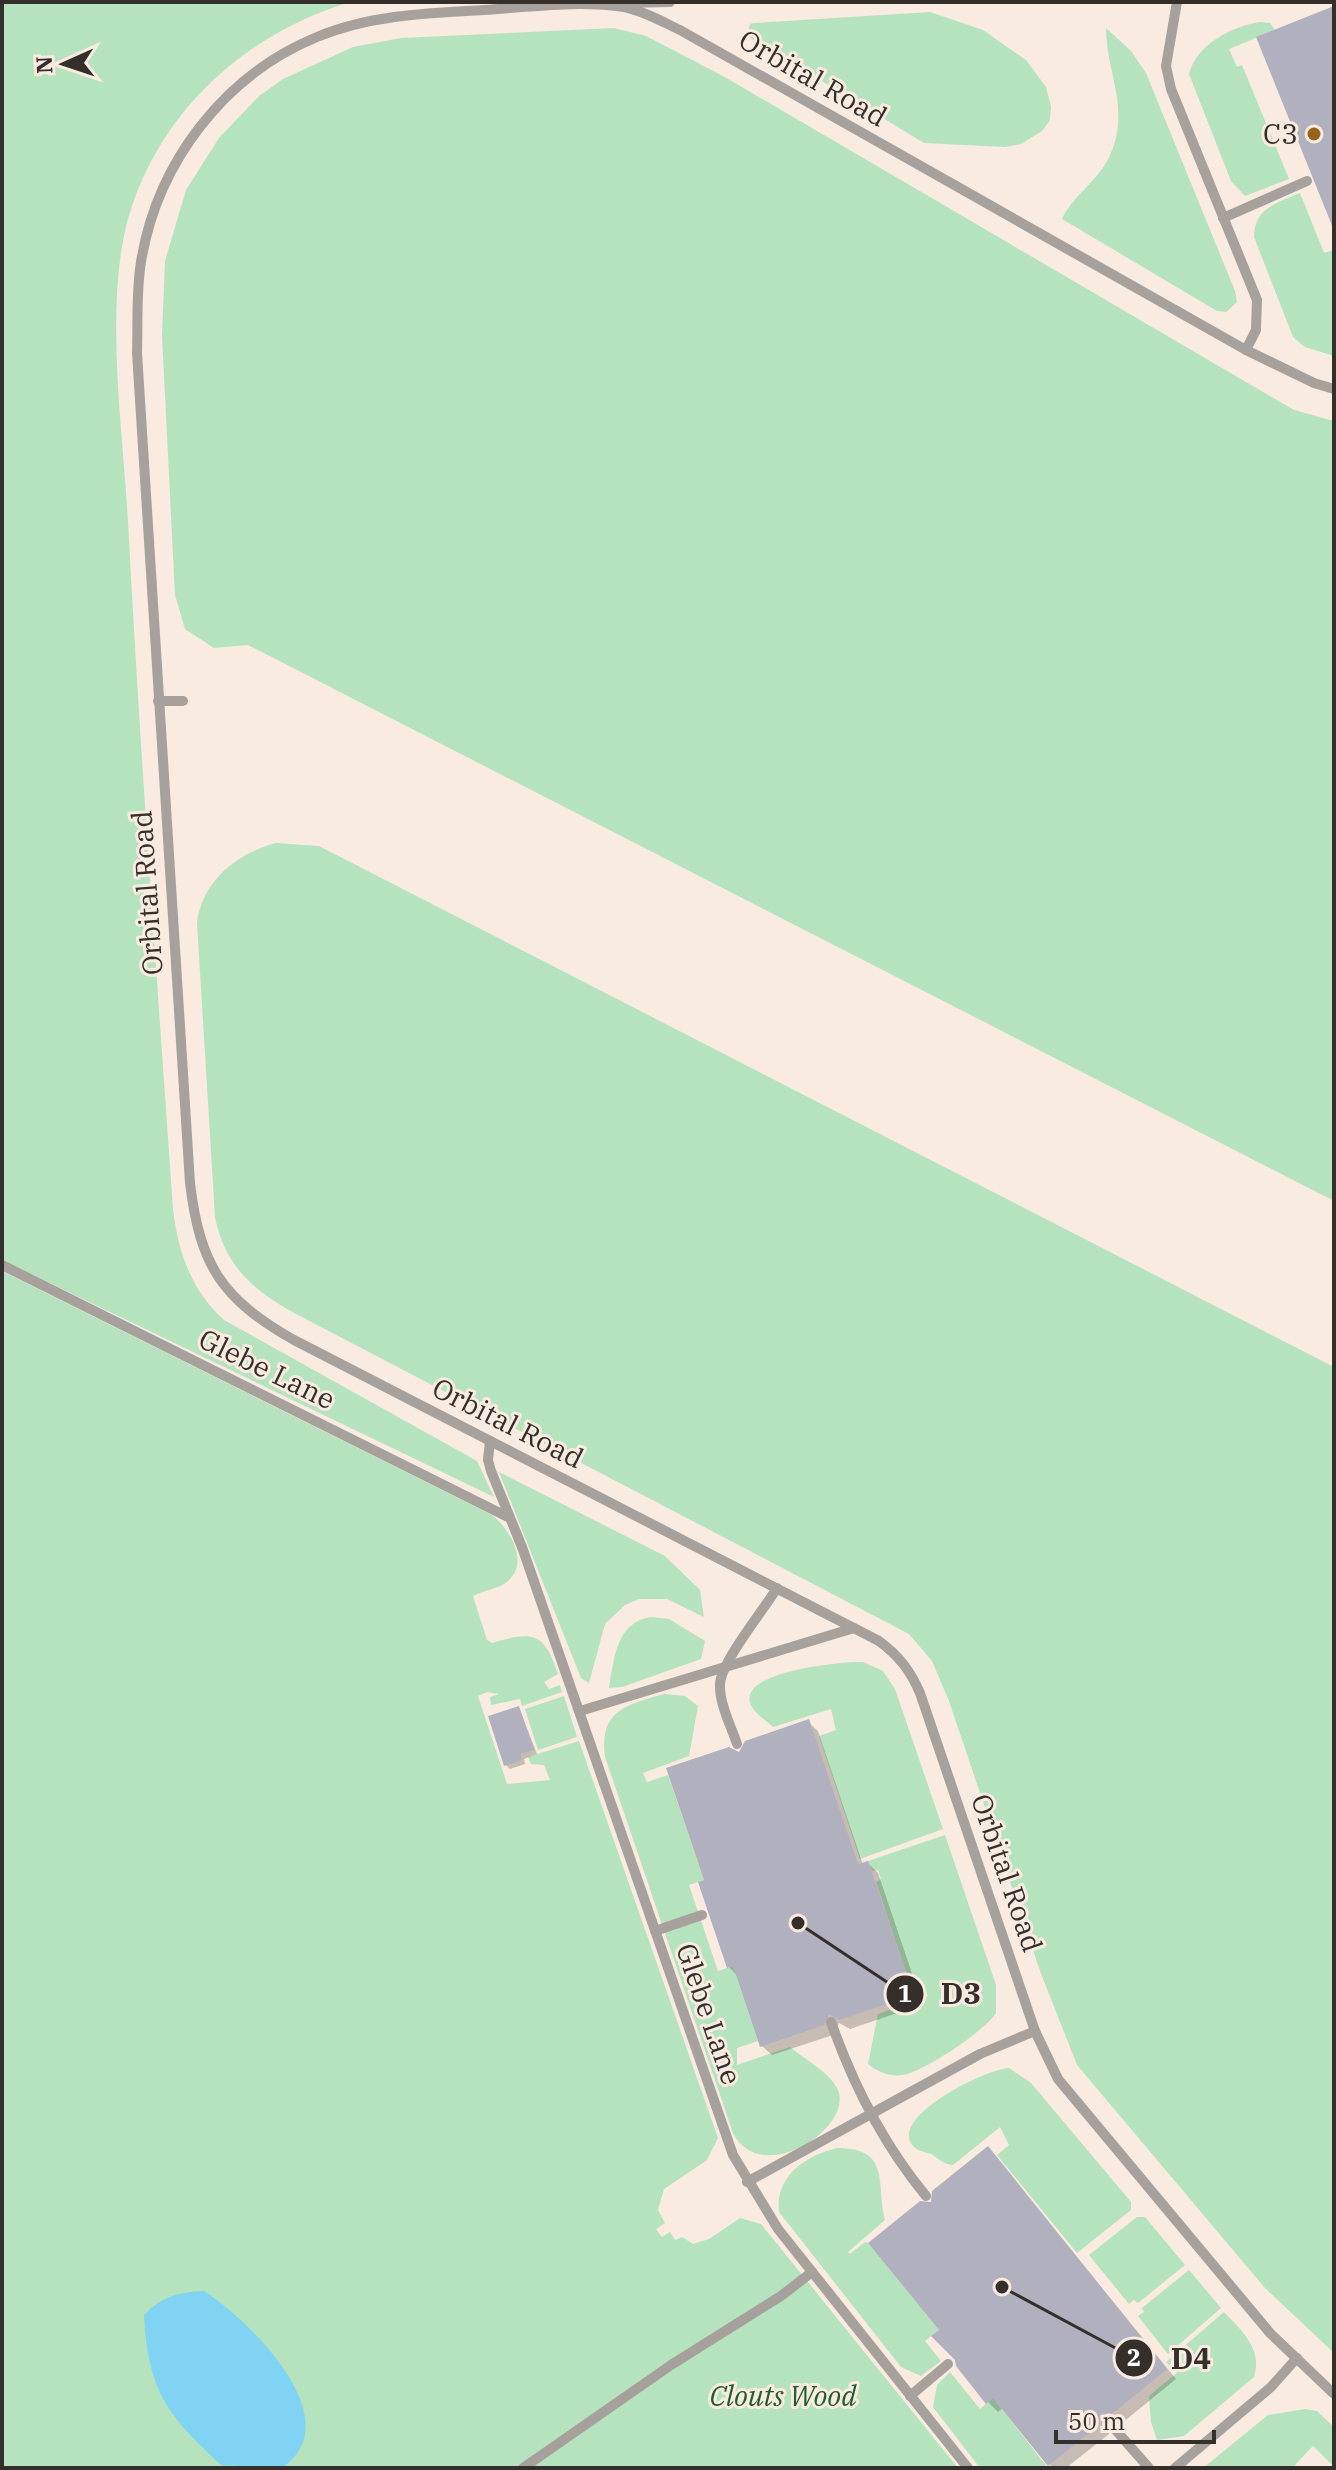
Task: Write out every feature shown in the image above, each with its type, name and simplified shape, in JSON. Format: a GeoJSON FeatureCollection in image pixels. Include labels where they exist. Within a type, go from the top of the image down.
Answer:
{"type":"FeatureCollection","features":[{"type":"Feature","properties":{"kind":"lane"},"geometry":{"type":"LineString","coordinates":[[585,4],[670,2]]}},
{"type":"Feature","properties":{"kind":"lane"},"geometry":{"type":"LineString","coordinates":[[1177,2],[1166,66],[1171,89],[1257,300],[1256,330],[1246,350]]}},
{"type":"Feature","properties":{"kind":"lane","name":"Orbital Road"},"geometry":{"type":"LineString","coordinates":[[1334,389],[1314,383],[1246,350],[680,30],[625,7],[585,4],[425,13],[353,25],[318,36],[269,63],[236,87],[200,124],[173,167],[152,215],[141,263],[137,353],[190,1183],[198,1233],[213,1274],[243,1308],[265,1324],[879,1641],[910,1670],[1035,2031],[1058,2079],[1075,2105],[1270,2333],[1334,2394]]}},
{"type":"Feature","properties":{"kind":"lane"},"geometry":{"type":"LineString","coordinates":[[1223,218],[1307,181]]}},
{"type":"Feature","properties":{"kind":"lane"},"geometry":{"type":"LineString","coordinates":[[158,701],[183,701]]}},
{"type":"Feature","properties":{"kind":"lane","name":"Glebe Lane"},"geometry":{"type":"LineString","coordinates":[[2,1265],[510,1518]]}},
{"type":"Feature","properties":{"kind":"lane","name":"Glebe Lane"},"geometry":{"type":"LineString","coordinates":[[490,1441],[488,1460],[580,1711],[724,2133],[747,2182],[812,2272],[968,2468]]}},
{"type":"Feature","properties":{"kind":"lane"},"geometry":{"type":"LineString","coordinates":[[737,1744],[719,1685],[724,1666],[777,1588]]}},
{"type":"Feature","properties":{"kind":"lane"},"geometry":{"type":"LineString","coordinates":[[580,1711],[854,1628]]}},
{"type":"Feature","properties":{"kind":"lane"},"geometry":{"type":"LineString","coordinates":[[655,1931],[702,1915]]}},
{"type":"Feature","properties":{"kind":"lane"},"geometry":{"type":"LineString","coordinates":[[831,2022],[849,2074],[871,2115],[894,2157],[926,2196]]}},
{"type":"Feature","properties":{"kind":"lane"},"geometry":{"type":"LineString","coordinates":[[747,2182],[980,2054],[1035,2031]]}},
{"type":"Feature","properties":{"kind":"lane"},"geometry":{"type":"LineString","coordinates":[[523,2468],[812,2272]]}},
{"type":"Feature","properties":{"kind":"lane"},"geometry":{"type":"LineString","coordinates":[[1175,2468],[1271,2387],[1297,2358]]}},
{"type":"Feature","properties":{"kind":"lane"},"geometry":{"type":"LineString","coordinates":[[910,2396],[948,2364]]}},
{"type":"Feature","properties":{"kind":"lane"},"geometry":{"type":"LineString","coordinates":[[1106,2419],[1149,2468]]}},
{"type":"Feature","properties":{"kind":"green space"},"geometry":{"type":"Polygon","coordinates":[[[2,2],[350,2],[275,34],[211,82],[184,111],[161,144],[142,180],[128,219],[121,254],[117,291],[117,369],[173,1209],[178,1240],[188,1269],[203,1296],[224,1320],[477,1461],[494,1497],[2,1260],[2,2]]]}},
{"type":"Feature","properties":{"kind":"green space"},"geometry":{"type":"Polygon","coordinates":[[[930,12],[983,30],[1026,60],[1046,87],[1051,107],[1050,120],[1042,131],[1021,144],[1005,147],[924,143],[747,36],[750,24],[754,23],[930,12]]]}},
{"type":"Feature","properties":{"kind":"green space"},"geometry":{"type":"Polygon","coordinates":[[[1260,22],[1270,23],[1275,30],[1229,49],[1237,67],[1242,65],[1289,179],[1245,196],[1231,181],[1189,74],[1199,54],[1207,46],[1238,28],[1260,22]]]}},
{"type":"Feature","properties":{"kind":"green space"},"geometry":{"type":"Polygon","coordinates":[[[614,28],[646,36],[723,76],[1294,410],[1334,421],[1334,1201],[248,645],[214,648],[185,629],[175,595],[162,335],[165,261],[186,190],[219,138],[259,96],[283,79],[353,47],[401,38],[614,28]]]}},
{"type":"Feature","properties":{"kind":"green space"},"geometry":{"type":"Polygon","coordinates":[[[1106,28],[1131,51],[1146,73],[1235,291],[1237,302],[1226,312],[1217,311],[1062,219],[1105,164],[1116,138],[1118,106],[1106,28]]]}},
{"type":"Feature","properties":{"kind":"green space"},"geometry":{"type":"Polygon","coordinates":[[[1300,193],[1324,253],[1334,250],[1334,356],[1305,347],[1293,337],[1254,237],[1262,213],[1300,193]]]}},
{"type":"Feature","properties":{"kind":"green space"},"geometry":{"type":"Polygon","coordinates":[[[276,843],[319,846],[1334,1367],[1334,2353],[1265,2288],[1077,2065],[1040,1971],[949,1701],[932,1661],[909,1634],[298,1315],[255,1287],[234,1264],[215,1217],[197,923],[206,894],[224,871],[248,854],[276,843]]]}},
{"type":"Feature","properties":{"kind":"green space","name":"Clouts Wood"},"geometry":{"type":"Polygon","coordinates":[[[2,1271],[492,1515],[505,1528],[517,1555],[514,1573],[504,1584],[473,1596],[487,1640],[492,1643],[518,1637],[535,1638],[548,1650],[558,1674],[544,1682],[549,1689],[560,1685],[562,1692],[522,1706],[520,1699],[491,1705],[490,1697],[499,1694],[487,1692],[478,1696],[507,1784],[550,1780],[544,1765],[531,1764],[528,1757],[579,1741],[718,2138],[707,2160],[664,2189],[658,2210],[665,2223],[656,2229],[662,2237],[670,2232],[675,2240],[682,2237],[693,2244],[709,2239],[740,2218],[761,2224],[958,2468],[2,2468],[2,1271]]]}},
{"type":"Feature","properties":{"kind":"green space"},"geometry":{"type":"Polygon","coordinates":[[[499,1472],[665,1556],[700,1590],[704,1617],[667,1599],[639,1599],[625,1605],[605,1624],[589,1683],[581,1678],[499,1472]]]}},
{"type":"Feature","properties":{"kind":"green space"},"geometry":{"type":"Polygon","coordinates":[[[651,1617],[669,1619],[705,1641],[701,1659],[622,1687],[609,1688],[615,1654],[624,1634],[639,1620],[651,1617]]]}},
{"type":"Feature","properties":{"kind":"green space"},"geometry":{"type":"Polygon","coordinates":[[[863,1662],[883,1671],[895,1689],[943,1829],[860,1859],[819,1736],[836,1730],[831,1709],[773,1727],[753,1708],[750,1693],[759,1684],[794,1670],[863,1662]]]}},
{"type":"Feature","properties":{"kind":"green space"},"geometry":{"type":"Polygon","coordinates":[[[664,1694],[685,1696],[698,1706],[689,1756],[643,1773],[647,1782],[668,1775],[704,1880],[689,1885],[718,1971],[733,1966],[758,2041],[737,2048],[737,2065],[790,2047],[822,2071],[837,2088],[839,2103],[833,2119],[820,2134],[803,2146],[783,2153],[764,2155],[746,2149],[733,2133],[605,1757],[606,1729],[618,1712],[664,1694]]]}},
{"type":"Feature","properties":{"kind":"green space"},"geometry":{"type":"Polygon","coordinates":[[[564,1696],[577,1737],[538,1750],[525,1709],[564,1696]]]}},
{"type":"Feature","properties":{"kind":"green space"},"geometry":{"type":"Polygon","coordinates":[[[945,1835],[996,1985],[996,2013],[980,2030],[938,2059],[903,2075],[888,2075],[868,2064],[878,2014],[928,1996],[924,1988],[906,1994],[905,1990],[911,1987],[876,1882],[881,1879],[878,1870],[872,1871],[868,1861],[945,1835]]]}},
{"type":"Feature","properties":{"kind":"green space"},"geometry":{"type":"Polygon","coordinates":[[[1009,2068],[1031,2083],[1131,2202],[1131,2210],[1077,2253],[997,2155],[1009,2145],[1000,2127],[953,2165],[914,2147],[909,2135],[914,2122],[943,2097],[981,2076],[1009,2068]]]}},
{"type":"Feature","properties":{"kind":"green space"},"geometry":{"type":"Polygon","coordinates":[[[837,2148],[866,2154],[874,2161],[885,2220],[848,2252],[850,2254],[865,2242],[868,2243],[939,2330],[925,2341],[941,2361],[921,2376],[901,2367],[779,2212],[782,2188],[794,2170],[813,2156],[837,2148]]]}},
{"type":"Feature","properties":{"kind":"green space"},"geometry":{"type":"Polygon","coordinates":[[[1137,2217],[1145,2217],[1185,2265],[1138,2303],[1134,2300],[1129,2304],[1089,2255],[1137,2217]]]}},
{"type":"Feature","properties":{"kind":"green space"},"geometry":{"type":"Polygon","coordinates":[[[1189,2270],[1221,2308],[1168,2354],[1138,2316],[1144,2312],[1142,2308],[1189,2270]]]}},
{"type":"Feature","properties":{"kind":"green space"},"geometry":{"type":"Polygon","coordinates":[[[1224,2312],[1253,2349],[1256,2358],[1254,2377],[1184,2436],[1157,2440],[1151,2422],[1149,2396],[1185,2366],[1182,2363],[1173,2370],[1166,2362],[1224,2312]]]}},
{"type":"Feature","properties":{"kind":"green space"},"geometry":{"type":"Polygon","coordinates":[[[950,2372],[980,2409],[993,2398],[1048,2468],[980,2468],[933,2407],[937,2385],[950,2372]]]}},
{"type":"Feature","properties":{"kind":"green space"},"geometry":{"type":"Polygon","coordinates":[[[1305,2409],[1317,2411],[1334,2427],[1334,2467],[1313,2446],[1292,2468],[1203,2468],[1268,2415],[1305,2409]]]}},
{"type":"Feature","properties":{"kind":"water"},"geometry":{"type":"Polygon","coordinates":[[[204,2291],[245,2324],[266,2347],[286,2372],[300,2398],[306,2424],[301,2448],[282,2468],[221,2465],[174,2416],[156,2383],[146,2341],[144,2315],[171,2297],[204,2291]]]}},
{"type":"Feature","properties":{"kind":"building","name":"C3"},"geometry":{"type":"Polygon","coordinates":[[[1334,6],[1334,228],[1333,228],[1256,37],[1334,6]]]}},
{"type":"Feature","properties":{"kind":"building"},"geometry":{"type":"Polygon","coordinates":[[[519,1706],[534,1750],[520,1754],[522,1760],[504,1766],[488,1716],[519,1706]]]}},
{"type":"Feature","properties":{"kind":"building"},"geometry":{"type":"Polygon","coordinates":[[[809,1719],[858,1864],[868,1861],[911,1987],[901,1991],[904,1998],[839,2020],[829,2014],[824,2025],[760,2047],[733,1966],[727,1968],[698,1882],[704,1880],[666,1768],[729,1747],[739,1752],[745,1741],[809,1719]]]}},
{"type":"Feature","properties":{"kind":"building"},"geometry":{"type":"Polygon","coordinates":[[[988,2146],[1167,2369],[1112,2414],[1101,2413],[1100,2424],[1048,2466],[993,2398],[986,2404],[956,2366],[955,2360],[931,2336],[939,2330],[868,2243],[920,2201],[931,2202],[932,2191],[988,2146]]]}},
{"type":"Feature","properties":{"kind":"place","name":"C3"},"geometry":{"type":"Point","coordinates":[1314,134]}},
{"type":"Feature","properties":{"kind":"place","name":"D3"},"geometry":{"type":"Point","coordinates":[798,1923]}},
{"type":"Feature","properties":{"kind":"place","name":"D4"},"geometry":{"type":"Point","coordinates":[1002,2287]}}]}
